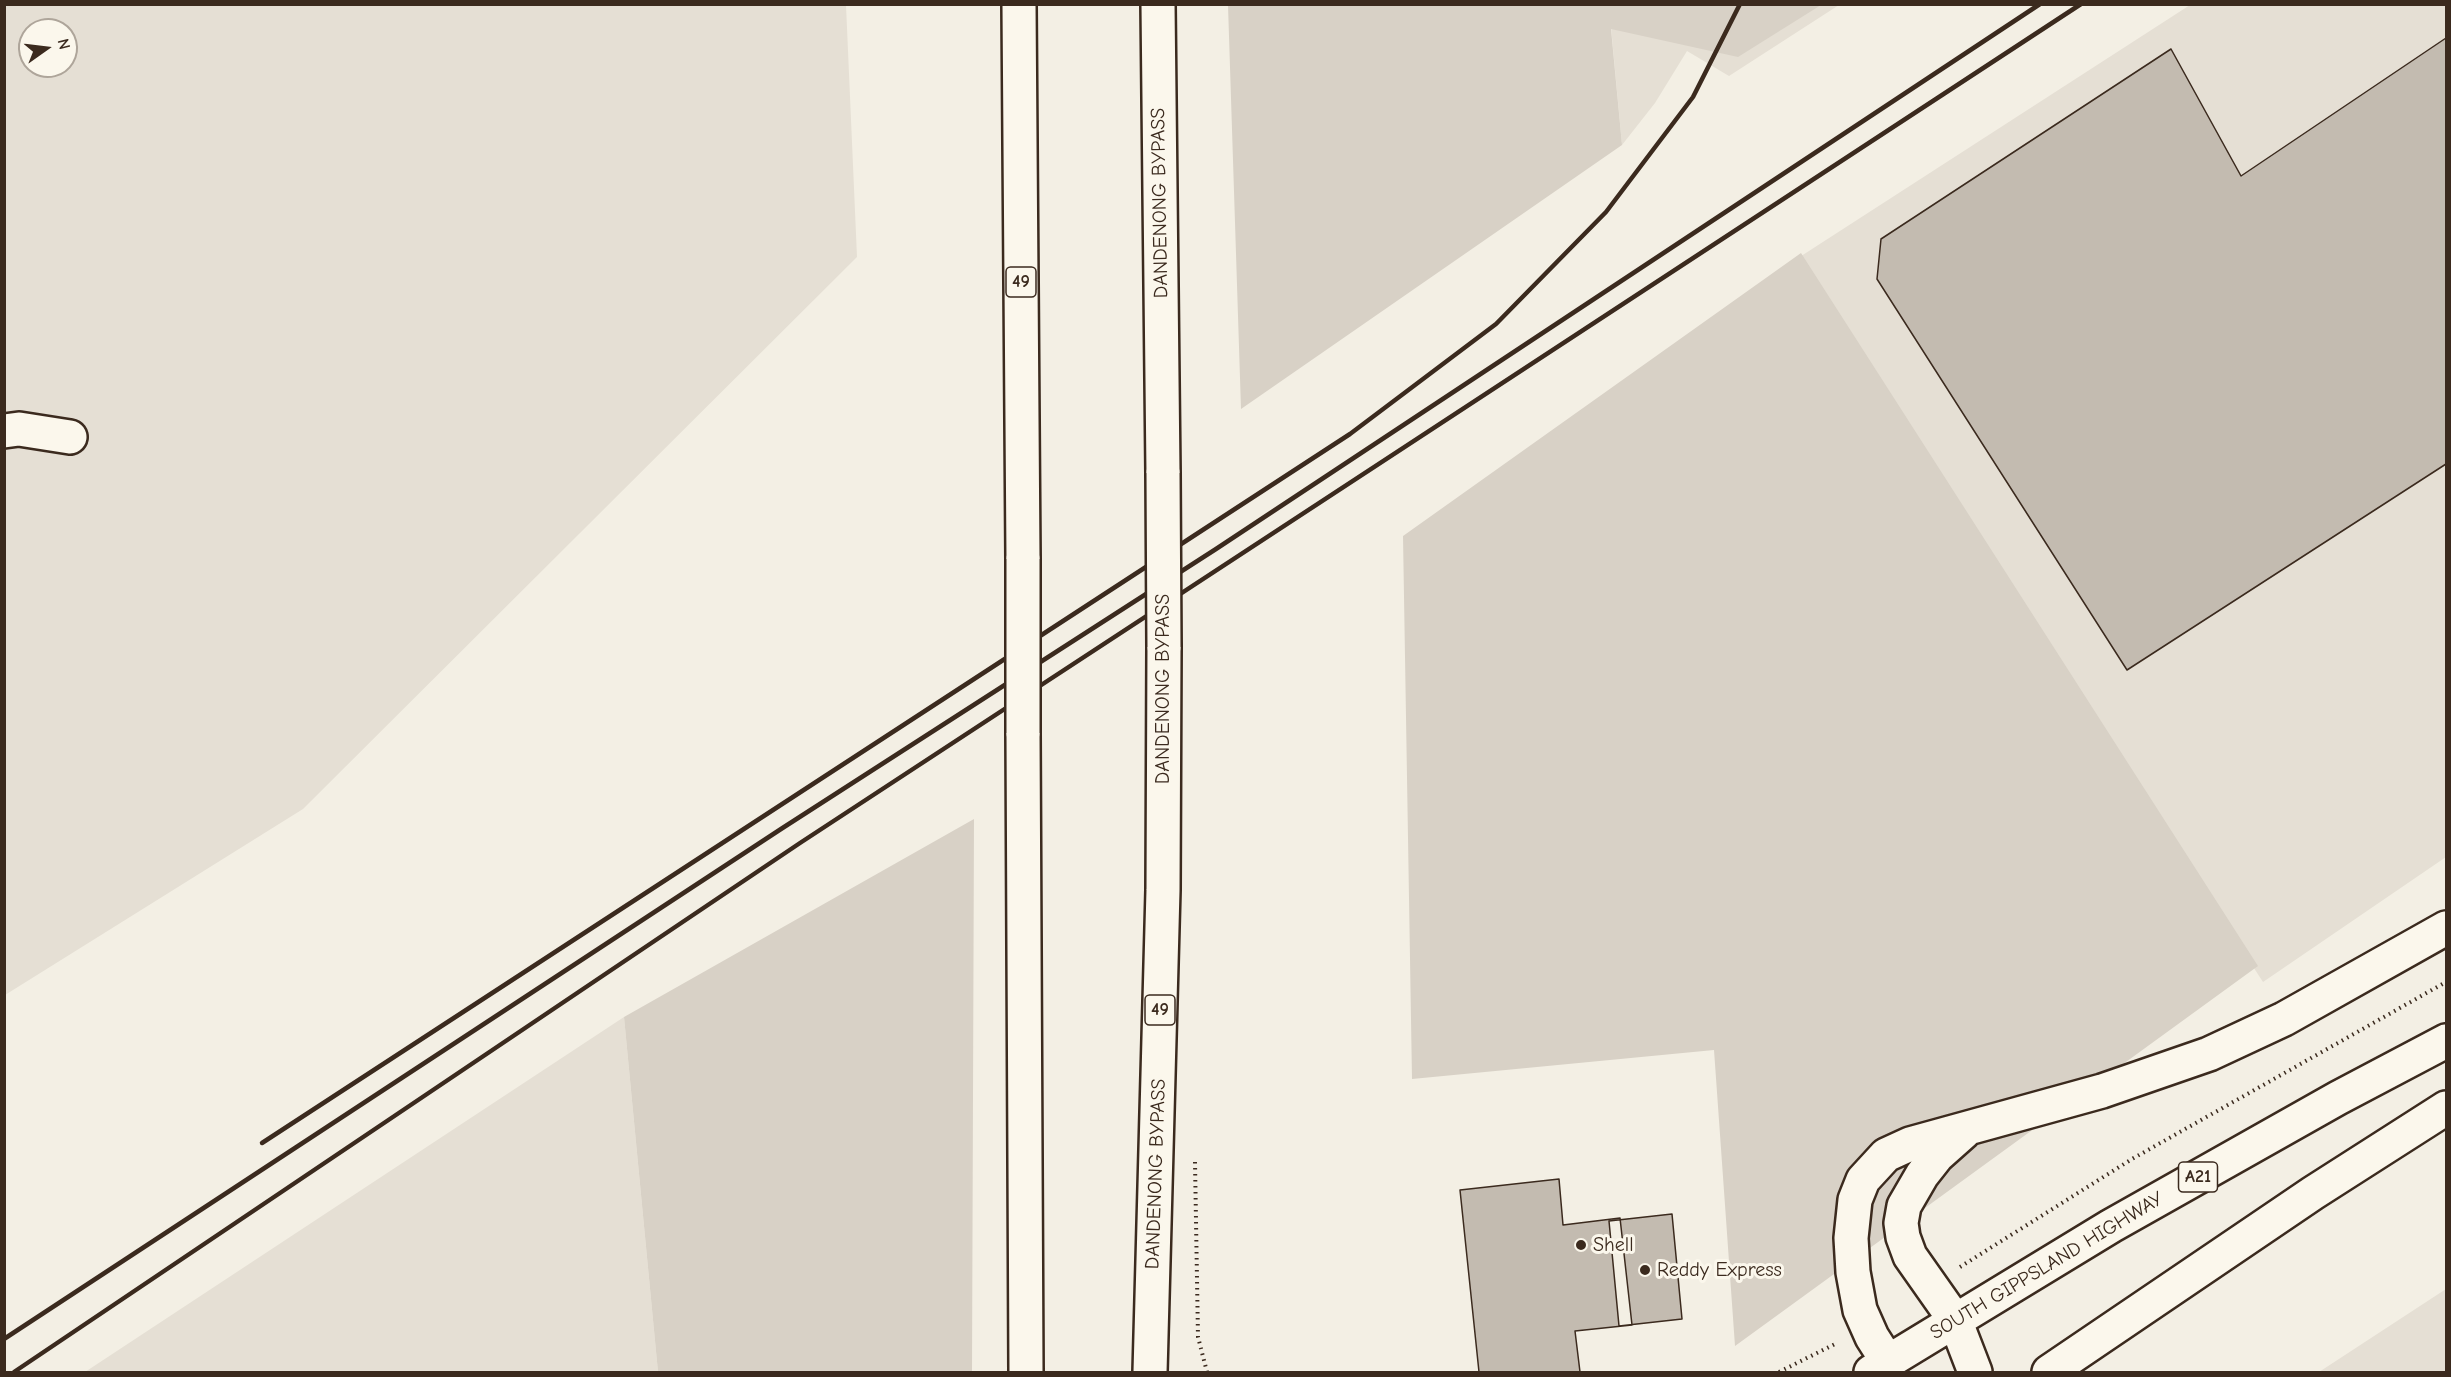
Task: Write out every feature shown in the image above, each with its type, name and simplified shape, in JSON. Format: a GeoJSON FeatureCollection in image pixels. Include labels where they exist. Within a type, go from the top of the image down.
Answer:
{"type":"FeatureCollection","features":[{"type":"Feature","properties":{"kind":"main road","name":"49"},"geometry":{"type":"LineString","coordinates":[[1019,4],[1026,1372]]}},
{"type":"Feature","properties":{"kind":"main road","name":"DANDENONG BYPASS"},"geometry":{"type":"LineString","coordinates":[[1150,1372],[1163,902],[1164,647],[1158,4]]}},
{"type":"Feature","properties":{"kind":"main road"},"geometry":{"type":"LineString","coordinates":[[4,431],[19,429],[70,437]]}},
{"type":"Feature","properties":{"kind":"main road"},"geometry":{"type":"LineString","coordinates":[[1889,1369],[1866,1326],[1856,1297],[1852,1254],[1853,1216],[1863,1180],[1877,1163],[1898,1149],[2102,1091],[2209,1054],[2284,1019],[2446,928]]}},
{"type":"Feature","properties":{"kind":"main road","name":"SOUTH GIPPSLAND HIGHWAY"},"geometry":{"type":"LineString","coordinates":[[1889,1369],[1955,1320],[2111,1226],[2338,1098],[2446,1041]]}},
{"type":"Feature","properties":{"kind":"main road"},"geometry":{"type":"LineString","coordinates":[[2049,1372],[2313,1193],[2446,1108]]}},
{"type":"Feature","properties":{"kind":"main road"},"geometry":{"type":"LineString","coordinates":[[1971,1128],[1960,1135],[1930,1164],[1904,1206],[1901,1222],[1906,1246],[1930,1286],[1955,1320],[1975,1372]]}},
{"type":"Feature","properties":{"kind":"path"},"geometry":{"type":"LineString","coordinates":[[1930,1286],[2132,1159],[2446,982]]}},
{"type":"Feature","properties":{"kind":"path"},"geometry":{"type":"LineString","coordinates":[[1779,1372],[1866,1326]]}},
{"type":"Feature","properties":{"kind":"shaded area"},"geometry":{"type":"Polygon","coordinates":[[[1228,4],[1821,5],[1738,57],[1611,29],[1622,145],[1241,409],[1228,4]]]}},
{"type":"Feature","properties":{"kind":"shaded area"},"geometry":{"type":"Polygon","coordinates":[[[5,5],[846,5],[857,257],[303,809],[5,995],[5,5]]]}},
{"type":"Feature","properties":{"kind":"shaded area"},"geometry":{"type":"Polygon","coordinates":[[[1609,5],[1839,5],[1729,76],[1687,51],[1655,103],[1622,145],[1609,5]]]}},
{"type":"Feature","properties":{"kind":"shaded area"},"geometry":{"type":"Polygon","coordinates":[[[2190,5],[2446,5],[2446,857],[2263,982],[1795,260],[2190,5]]]}},
{"type":"Feature","properties":{"kind":"shaded area"},"geometry":{"type":"Polygon","coordinates":[[[1801,253],[2258,966],[1735,1346],[1714,1050],[1412,1079],[1403,536],[1801,253]]]}},
{"type":"Feature","properties":{"kind":"shaded area"},"geometry":{"type":"Polygon","coordinates":[[[974,819],[972,1372],[658,1372],[624,1017],[974,819]]]}},
{"type":"Feature","properties":{"kind":"shaded area"},"geometry":{"type":"Polygon","coordinates":[[[624,1017],[658,1372],[85,1372],[624,1017]]]}},
{"type":"Feature","properties":{"kind":"shaded area"},"geometry":{"type":"Polygon","coordinates":[[[2446,1289],[2446,1372],[2319,1372],[2446,1289]]]}},
{"type":"Feature","properties":{"kind":"building"},"geometry":{"type":"Polygon","coordinates":[[[2446,38],[2446,464],[2127,670],[1877,279],[1881,239],[2171,49],[2241,176],[2446,38]]]}},
{"type":"Feature","properties":{"kind":"building"},"geometry":{"type":"Polygon","coordinates":[[[1559,1179],[1563,1225],[1620,1218],[1632,1325],[1575,1331],[1580,1372],[1479,1372],[1460,1190],[1559,1179]]]}},
{"type":"Feature","properties":{"kind":"building","name":"Reddy Express"},"geometry":{"type":"Polygon","coordinates":[[[1672,1214],[1682,1319],[1619,1326],[1609,1221],[1672,1214]]]}},
{"type":"Feature","properties":{"kind":"railway"},"geometry":{"type":"LineString","coordinates":[[262,1143],[1350,434],[1496,324],[1606,212],[1693,97],[1740,4]]}},
{"type":"Feature","properties":{"kind":"railway"},"geometry":{"type":"LineString","coordinates":[[4,1339],[781,829],[1216,549],[2040,4]]}},
{"type":"Feature","properties":{"kind":"railway"},"geometry":{"type":"LineString","coordinates":[[14,1372],[800,843],[2081,4]]}},
{"type":"Feature","properties":{"kind":"place","name":"Shell"},"geometry":{"type":"Point","coordinates":[1581,1245]}},
{"type":"Feature","properties":{"kind":"place","name":"Reddy Express"},"geometry":{"type":"Point","coordinates":[1645,1270]}}]}
